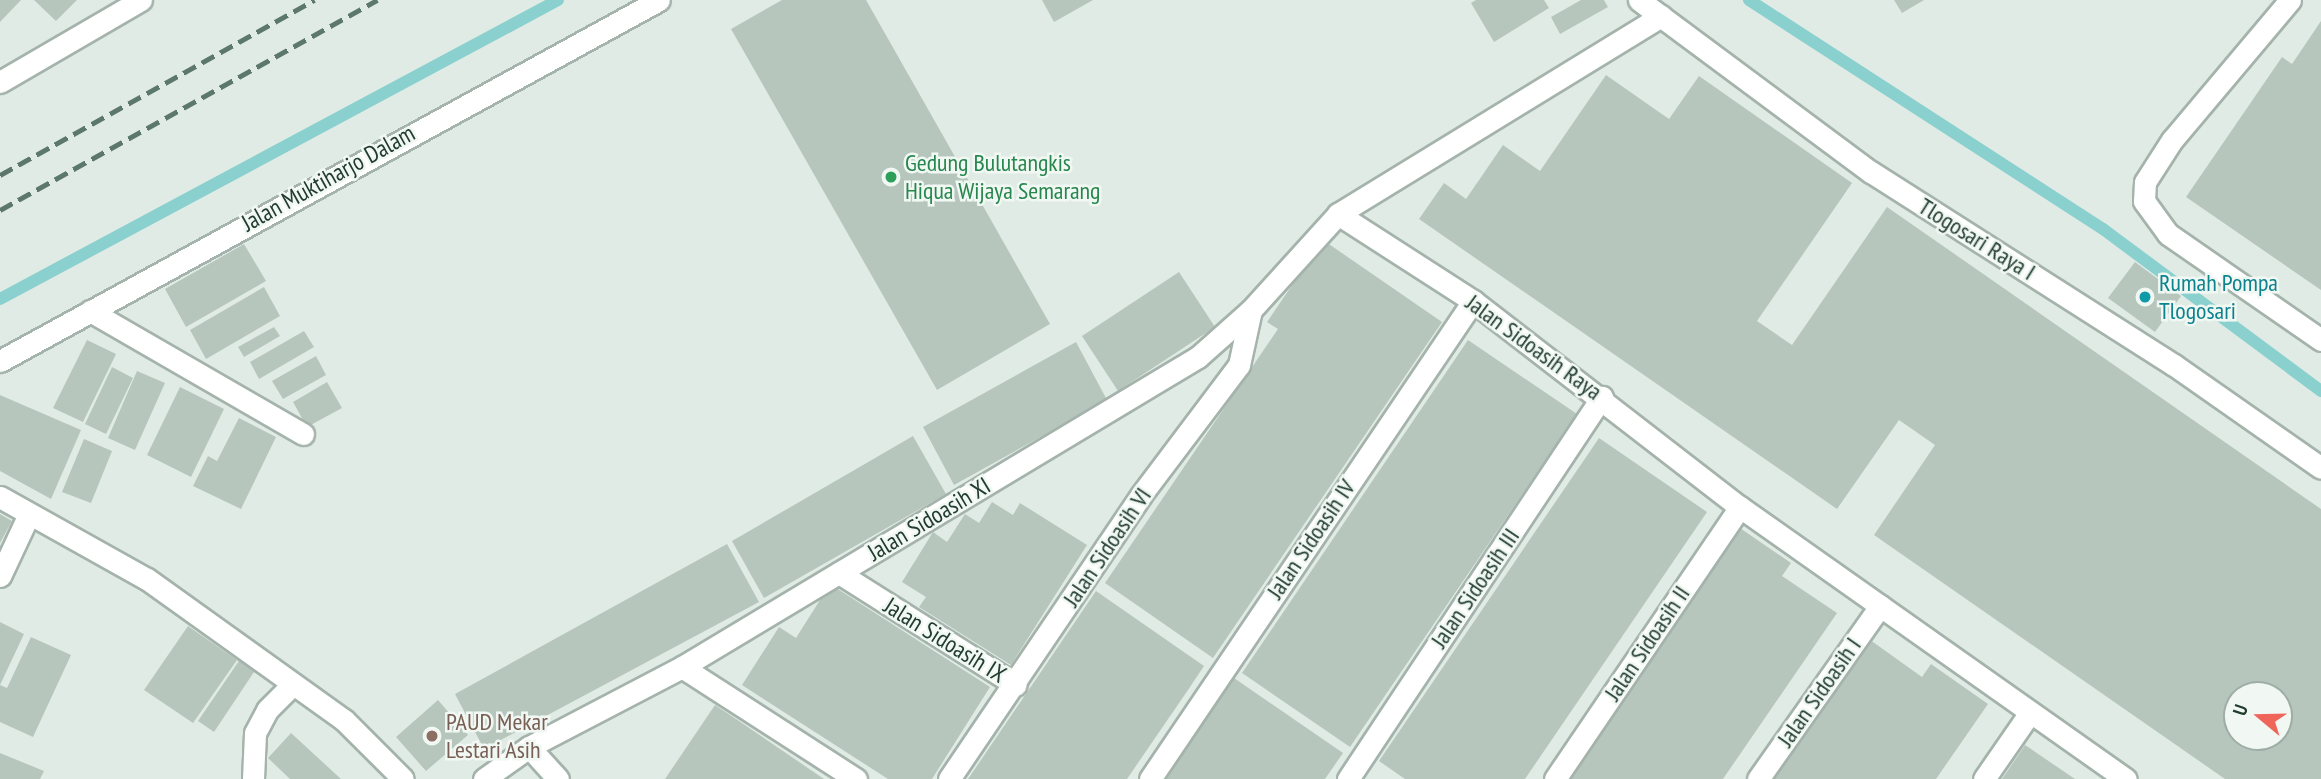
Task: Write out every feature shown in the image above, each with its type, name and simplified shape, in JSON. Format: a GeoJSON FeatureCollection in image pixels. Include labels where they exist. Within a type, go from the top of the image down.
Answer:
{"type":"FeatureCollection","features":[{"type":"Feature","properties":{"kind":"street"},"geometry":{"type":"LineString","coordinates":[[0,82],[141,0]]}},
{"type":"Feature","properties":{"kind":"street","name":"Jalan Muktiharjo Dalam"},"geometry":{"type":"LineString","coordinates":[[0,361],[659,0]]}},
{"type":"Feature","properties":{"kind":"street","name":"Tlogosari Raya I"},"geometry":{"type":"LineString","coordinates":[[1639,0],[1871,172],[2174,365],[2321,468]]}},
{"type":"Feature","properties":{"kind":"street"},"geometry":{"type":"LineString","coordinates":[[2290,0],[2172,140],[2144,181],[2149,212],[2168,234],[2321,340]]}},
{"type":"Feature","properties":{"kind":"street"},"geometry":{"type":"LineString","coordinates":[[1338,214],[1661,16]]}},
{"type":"Feature","properties":{"kind":"street","name":"Jalan Sidoasih Raya"},"geometry":{"type":"LineString","coordinates":[[1338,214],[1473,301],[1602,397],[1740,507],[2029,714],[2126,779]]}},
{"type":"Feature","properties":{"kind":"street","name":"Jalan Sidoasih XI"},"geometry":{"type":"LineString","coordinates":[[484,779],[529,747],[681,667],[1198,357],[1251,310],[1338,214]]}},
{"type":"Feature","properties":{"kind":"street","name":"Jalan Sidoasih IV"},"geometry":{"type":"LineString","coordinates":[[1150,779],[1473,301]]}},
{"type":"Feature","properties":{"kind":"street","name":"Jalan Sidoasih VI"},"geometry":{"type":"LineString","coordinates":[[949,779],[1016,685],[1141,495],[1239,365],[1251,310]]}},
{"type":"Feature","properties":{"kind":"street"},"geometry":{"type":"LineString","coordinates":[[90,311],[303,434]]}},
{"type":"Feature","properties":{"kind":"street","name":"Jalan Sidoasih III"},"geometry":{"type":"LineString","coordinates":[[1348,779],[1602,397]]}},
{"type":"Feature","properties":{"kind":"street"},"geometry":{"type":"LineString","coordinates":[[0,497],[147,579],[344,720],[403,779]]}},
{"type":"Feature","properties":{"kind":"street","name":"Jalan Sidoasih II"},"geometry":{"type":"LineString","coordinates":[[1555,779],[1740,507]]}},
{"type":"Feature","properties":{"kind":"street"},"geometry":{"type":"LineString","coordinates":[[0,576],[29,514]]}},
{"type":"Feature","properties":{"kind":"street","name":"Jalan Sidoasih IX"},"geometry":{"type":"LineString","coordinates":[[839,573],[1016,685]]}},
{"type":"Feature","properties":{"kind":"street","name":"Jalan Sidoasih I"},"geometry":{"type":"LineString","coordinates":[[1758,779],[1880,606]]}},
{"type":"Feature","properties":{"kind":"street"},"geometry":{"type":"LineString","coordinates":[[681,667],[856,779]]}},
{"type":"Feature","properties":{"kind":"street"},"geometry":{"type":"LineString","coordinates":[[253,779],[255,733],[267,710],[292,685]]}},
{"type":"Feature","properties":{"kind":"street"},"geometry":{"type":"LineString","coordinates":[[1984,779],[2029,714]]}},
{"type":"Feature","properties":{"kind":"street"},"geometry":{"type":"LineString","coordinates":[[529,747],[558,779]]}},
{"type":"Feature","properties":{"kind":"building"},"geometry":{"type":"Polygon","coordinates":[[[0,0],[21,0],[0,22],[0,0]]]}},
{"type":"Feature","properties":{"kind":"building"},"geometry":{"type":"Polygon","coordinates":[[[34,0],[77,0],[56,21],[34,0]]]}},
{"type":"Feature","properties":{"kind":"building","name":"Gedung Bulutangkis Hiqua Wijaya Semarang"},"geometry":{"type":"Polygon","coordinates":[[[782,0],[866,0],[1050,324],[937,390],[731,29],[782,0]]]}},
{"type":"Feature","properties":{"kind":"building"},"geometry":{"type":"Polygon","coordinates":[[[1042,0],[1093,0],[1054,22],[1042,0]]]}},
{"type":"Feature","properties":{"kind":"building"},"geometry":{"type":"Polygon","coordinates":[[[1476,0],[1544,0],[1549,8],[1494,42],[1471,3],[1476,0]]]}},
{"type":"Feature","properties":{"kind":"building"},"geometry":{"type":"Polygon","coordinates":[[[1581,0],[1604,0],[1608,7],[1560,34],[1551,17],[1581,0]]]}},
{"type":"Feature","properties":{"kind":"building"},"geometry":{"type":"Polygon","coordinates":[[[1894,0],[1924,0],[1902,13],[1894,0]]]}},
{"type":"Feature","properties":{"kind":"building"},"geometry":{"type":"Polygon","coordinates":[[[2321,21],[2321,290],[2186,197],[2282,57],[2292,64],[2321,21]]]}},
{"type":"Feature","properties":{"kind":"building"},"geometry":{"type":"Polygon","coordinates":[[[1606,75],[1669,119],[1699,76],[1852,183],[1757,321],[1792,345],[1887,207],[2321,509],[2321,779],[2225,779],[1874,535],[1935,445],[1899,420],[1837,509],[1419,219],[1444,183],[1466,199],[1503,145],[1540,171],[1606,75]]]}},
{"type":"Feature","properties":{"kind":"building"},"geometry":{"type":"Polygon","coordinates":[[[1323,240],[1442,322],[1213,658],[1105,583],[1278,329],[1267,322],[1323,240]]]}},
{"type":"Feature","properties":{"kind":"building"},"geometry":{"type":"Polygon","coordinates":[[[244,244],[266,281],[186,327],[165,289],[244,244]]]}},
{"type":"Feature","properties":{"kind":"building","name":"Rumah Pompa Tlogosari"},"geometry":{"type":"Polygon","coordinates":[[[2135,262],[2181,296],[2155,332],[2108,298],[2135,262]]]}},
{"type":"Feature","properties":{"kind":"building"},"geometry":{"type":"Polygon","coordinates":[[[1179,272],[1215,327],[1118,391],[1082,336],[1179,272]]]}},
{"type":"Feature","properties":{"kind":"building"},"geometry":{"type":"Polygon","coordinates":[[[264,287],[280,316],[206,359],[190,330],[264,287]]]}},
{"type":"Feature","properties":{"kind":"building"},"geometry":{"type":"Polygon","coordinates":[[[274,327],[280,336],[244,357],[238,347],[274,327]]]}},
{"type":"Feature","properties":{"kind":"building"},"geometry":{"type":"Polygon","coordinates":[[[304,331],[314,347],[259,379],[250,362],[304,331]]]}},
{"type":"Feature","properties":{"kind":"building"},"geometry":{"type":"Polygon","coordinates":[[[87,340],[116,354],[83,422],[53,408],[87,340]]]}},
{"type":"Feature","properties":{"kind":"building"},"geometry":{"type":"Polygon","coordinates":[[[1468,340],[1577,414],[1350,747],[1242,673],[1468,340]]]}},
{"type":"Feature","properties":{"kind":"building"},"geometry":{"type":"Polygon","coordinates":[[[1076,342],[1107,400],[954,485],[923,427],[1076,342]]]}},
{"type":"Feature","properties":{"kind":"building"},"geometry":{"type":"Polygon","coordinates":[[[316,356],[326,375],[283,399],[272,381],[316,356]]]}},
{"type":"Feature","properties":{"kind":"building"},"geometry":{"type":"Polygon","coordinates":[[[112,367],[133,378],[106,434],[85,424],[112,367]]]}},
{"type":"Feature","properties":{"kind":"building"},"geometry":{"type":"Polygon","coordinates":[[[137,371],[165,383],[135,450],[108,438],[137,371]]]}},
{"type":"Feature","properties":{"kind":"building"},"geometry":{"type":"Polygon","coordinates":[[[327,382],[342,408],[307,427],[293,402],[327,382]]]}},
{"type":"Feature","properties":{"kind":"building"},"geometry":{"type":"Polygon","coordinates":[[[180,387],[224,409],[191,477],[147,455],[180,387]]]}},
{"type":"Feature","properties":{"kind":"building"},"geometry":{"type":"Polygon","coordinates":[[[0,395],[81,430],[51,499],[0,471],[0,395]]]}},
{"type":"Feature","properties":{"kind":"building"},"geometry":{"type":"Polygon","coordinates":[[[239,418],[276,437],[241,509],[193,486],[208,456],[217,461],[239,418]]]}},
{"type":"Feature","properties":{"kind":"building"},"geometry":{"type":"Polygon","coordinates":[[[913,436],[946,494],[764,598],[732,541],[913,436]]]}},
{"type":"Feature","properties":{"kind":"building"},"geometry":{"type":"Polygon","coordinates":[[[1599,438],[1707,512],[1525,779],[1405,779],[1379,761],[1599,438]]]}},
{"type":"Feature","properties":{"kind":"building"},"geometry":{"type":"Polygon","coordinates":[[[84,439],[112,451],[91,503],[62,492],[84,439]]]}},
{"type":"Feature","properties":{"kind":"building"},"geometry":{"type":"Polygon","coordinates":[[[992,502],[1013,515],[1020,503],[1087,545],[1011,665],[919,607],[926,597],[902,582],[933,532],[947,542],[965,514],[979,523],[992,502]]]}},
{"type":"Feature","properties":{"kind":"building"},"geometry":{"type":"Polygon","coordinates":[[[0,514],[12,521],[0,543],[0,514]]]}},
{"type":"Feature","properties":{"kind":"building"},"geometry":{"type":"Polygon","coordinates":[[[1737,526],[1791,563],[1782,576],[1837,613],[1723,779],[1565,779],[1737,526]]]}},
{"type":"Feature","properties":{"kind":"building"},"geometry":{"type":"Polygon","coordinates":[[[727,544],[759,602],[484,749],[455,694],[727,544]]]}},
{"type":"Feature","properties":{"kind":"building"},"geometry":{"type":"Polygon","coordinates":[[[830,584],[990,687],[932,779],[888,779],[742,685],[779,627],[796,638],[830,584]]]}},
{"type":"Feature","properties":{"kind":"building"},"geometry":{"type":"Polygon","coordinates":[[[1096,591],[1204,666],[1188,690],[1127,779],[968,779],[1096,591]]]}},
{"type":"Feature","properties":{"kind":"building"},"geometry":{"type":"Polygon","coordinates":[[[0,622],[24,634],[0,685],[0,622]]]}},
{"type":"Feature","properties":{"kind":"building"},"geometry":{"type":"Polygon","coordinates":[[[188,626],[237,660],[193,723],[144,690],[188,626]]]}},
{"type":"Feature","properties":{"kind":"building"},"geometry":{"type":"Polygon","coordinates":[[[31,637],[71,655],[33,737],[0,722],[0,685],[7,688],[31,637]]]}},
{"type":"Feature","properties":{"kind":"building"},"geometry":{"type":"Polygon","coordinates":[[[1866,637],[1922,677],[1931,664],[1988,704],[1936,779],[1768,779],[1866,637]]]}},
{"type":"Feature","properties":{"kind":"building"},"geometry":{"type":"Polygon","coordinates":[[[243,655],[258,666],[214,732],[198,721],[243,655]]]}},
{"type":"Feature","properties":{"kind":"building"},"geometry":{"type":"Polygon","coordinates":[[[1234,678],[1343,753],[1325,779],[1166,779],[1234,678]]]}},
{"type":"Feature","properties":{"kind":"building","name":"PAUD Mekar Lestari Asih"},"geometry":{"type":"Polygon","coordinates":[[[438,700],[468,735],[426,771],[396,737],[438,700]]]}},
{"type":"Feature","properties":{"kind":"building"},"geometry":{"type":"Polygon","coordinates":[[[715,705],[739,721],[824,779],[665,779],[715,705]]]}},
{"type":"Feature","properties":{"kind":"building"},"geometry":{"type":"Polygon","coordinates":[[[291,733],[341,779],[290,779],[268,758],[291,733]]]}},
{"type":"Feature","properties":{"kind":"building"},"geometry":{"type":"Polygon","coordinates":[[[2025,745],[2075,779],[2002,779],[2025,745]]]}},
{"type":"Feature","properties":{"kind":"building"},"geometry":{"type":"Polygon","coordinates":[[[0,753],[44,771],[40,779],[0,779],[0,753]]]}},
{"type":"Feature","properties":{"kind":"waterway"},"geometry":{"type":"LineString","coordinates":[[0,299],[558,0]]}},
{"type":"Feature","properties":{"kind":"waterway"},"geometry":{"type":"LineString","coordinates":[[1749,0],[2103,229],[2321,391]]}},
{"type":"Feature","properties":{"kind":"railway"},"geometry":{"type":"LineString","coordinates":[[0,175],[315,0]]}},
{"type":"Feature","properties":{"kind":"railway"},"geometry":{"type":"LineString","coordinates":[[0,210],[377,0]]}},
{"type":"Feature","properties":{"kind":"place","name":"Gedung Bulutangkis Hiqua Wijaya Semarang"},"geometry":{"type":"Point","coordinates":[891,177]}},
{"type":"Feature","properties":{"kind":"place","name":"Rumah Pompa Tlogosari"},"geometry":{"type":"Point","coordinates":[2145,297]}},
{"type":"Feature","properties":{"kind":"place","name":"PAUD Mekar Lestari Asih"},"geometry":{"type":"Point","coordinates":[432,736]}}]}
